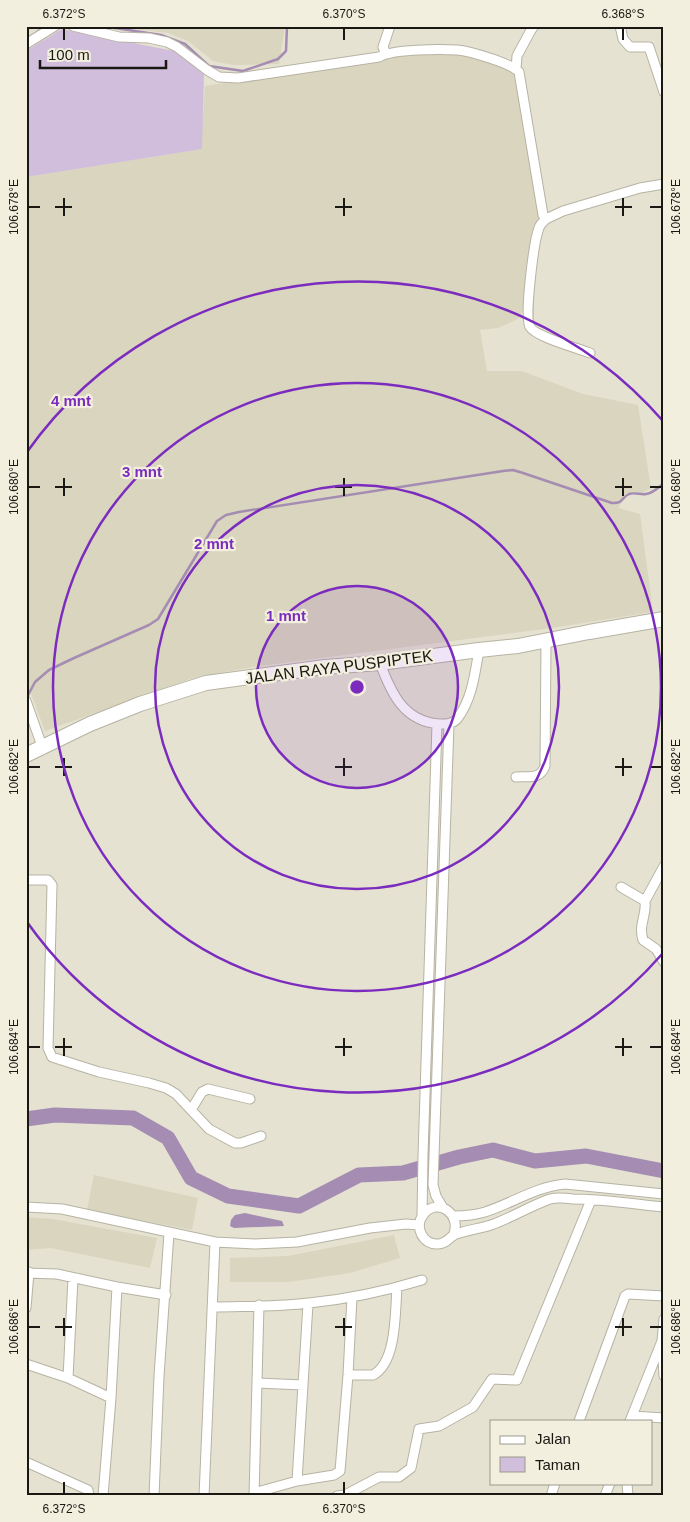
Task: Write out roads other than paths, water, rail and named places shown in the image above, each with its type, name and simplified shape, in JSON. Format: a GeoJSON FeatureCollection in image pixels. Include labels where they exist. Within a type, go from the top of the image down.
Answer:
{"type":"FeatureCollection","features":[{"type":"Feature","properties":{"kind":"main road","name":"JALAN RAYA PUSPIPTEK"},"geometry":{"type":"LineString","coordinates":[[26,755],[98,720],[140,704],[206,683],[324,667],[380,663],[518,646],[664,619]]}},
{"type":"Feature","properties":{"kind":"street"},"geometry":{"type":"LineString","coordinates":[[26,44],[55,26]]}},
{"type":"Feature","properties":{"kind":"street"},"geometry":{"type":"LineString","coordinates":[[73,26],[119,37],[149,38],[167,42],[177,47],[207,70],[219,76],[238,78],[379,57],[386,54],[428,50],[458,50],[483,56],[516,69],[521,80],[543,215],[546,219]]}},
{"type":"Feature","properties":{"kind":"street"},"geometry":{"type":"LineString","coordinates":[[386,54],[383,47],[390,26]]}},
{"type":"Feature","properties":{"kind":"street"},"geometry":{"type":"LineString","coordinates":[[516,69],[517,56],[534,26]]}},
{"type":"Feature","properties":{"kind":"street"},"geometry":{"type":"LineString","coordinates":[[620,26],[623,39],[630,47],[649,47],[664,92]]}},
{"type":"Feature","properties":{"kind":"street"},"geometry":{"type":"LineString","coordinates":[[590,353],[539,335],[530,328],[528,322],[528,300],[539,226],[546,219],[563,211],[640,188],[664,184]]}},
{"type":"Feature","properties":{"kind":"street"},"geometry":{"type":"LineString","coordinates":[[516,777],[539,776],[545,766],[546,642]]}},
{"type":"Feature","properties":{"kind":"street"},"geometry":{"type":"LineString","coordinates":[[380,663],[388,685],[411,715],[423,722],[449,724],[456,720],[470,693],[479,650]]}},
{"type":"Feature","properties":{"kind":"street"},"geometry":{"type":"LineString","coordinates":[[27,703],[42,746]]}},
{"type":"Feature","properties":{"kind":"street"},"geometry":{"type":"LineString","coordinates":[[437,724],[422,1215],[419,1225],[422,1236],[432,1244],[444,1243],[453,1236],[491,1225],[552,1198],[664,1207]]}},
{"type":"Feature","properties":{"kind":"street"},"geometry":{"type":"LineString","coordinates":[[449,724],[433,1185],[436,1196],[443,1208],[454,1216],[456,1226],[453,1236]]}},
{"type":"Feature","properties":{"kind":"street"},"geometry":{"type":"LineString","coordinates":[[664,866],[645,901],[645,915],[641,927],[643,940],[656,949],[664,962]]}},
{"type":"Feature","properties":{"kind":"street"},"geometry":{"type":"LineString","coordinates":[[26,880],[48,880],[52,885],[48,1048],[51,1056],[55,1059],[99,1072],[159,1085],[176,1094],[209,1129],[235,1143],[241,1143],[261,1136]]}},
{"type":"Feature","properties":{"kind":"street"},"geometry":{"type":"LineString","coordinates":[[621,887],[645,901]]}},
{"type":"Feature","properties":{"kind":"street"},"geometry":{"type":"LineString","coordinates":[[191,1110],[202,1092],[208,1089],[250,1099]]}},
{"type":"Feature","properties":{"kind":"street"},"geometry":{"type":"LineString","coordinates":[[454,1216],[485,1212],[541,1188],[556,1185],[664,1194]]}},
{"type":"Feature","properties":{"kind":"street"},"geometry":{"type":"LineString","coordinates":[[337,1496],[345,1495],[379,1477],[399,1477],[411,1468],[419,1430],[439,1426],[473,1407],[492,1379],[517,1380],[591,1200]]}},
{"type":"Feature","properties":{"kind":"street"},"geometry":{"type":"LineString","coordinates":[[26,1206],[62,1209],[215,1242],[255,1244],[297,1242],[379,1227],[406,1224],[419,1225]]}},
{"type":"Feature","properties":{"kind":"street"},"geometry":{"type":"LineString","coordinates":[[422,1215],[432,1208],[443,1208]]}},
{"type":"Feature","properties":{"kind":"street"},"geometry":{"type":"LineString","coordinates":[[154,1496],[159,1376],[170,1233]]}},
{"type":"Feature","properties":{"kind":"street"},"geometry":{"type":"LineString","coordinates":[[204,1496],[215,1242]]}},
{"type":"Feature","properties":{"kind":"street"},"geometry":{"type":"LineString","coordinates":[[26,1308],[28,1273],[57,1274],[166,1295]]}},
{"type":"Feature","properties":{"kind":"street"},"geometry":{"type":"LineString","coordinates":[[68,1378],[74,1278]]}},
{"type":"Feature","properties":{"kind":"street"},"geometry":{"type":"LineString","coordinates":[[213,1307],[308,1304],[397,1288],[422,1280]]}},
{"type":"Feature","properties":{"kind":"street"},"geometry":{"type":"LineString","coordinates":[[103,1496],[117,1287]]}},
{"type":"Feature","properties":{"kind":"street"},"geometry":{"type":"LineString","coordinates":[[348,1376],[373,1375],[382,1367],[393,1342],[397,1288]]}},
{"type":"Feature","properties":{"kind":"street"},"geometry":{"type":"LineString","coordinates":[[579,1420],[625,1296],[628,1294],[664,1296]]}},
{"type":"Feature","properties":{"kind":"street"},"geometry":{"type":"LineString","coordinates":[[259,1305],[254,1495],[297,1481],[334,1475],[340,1471],[342,1465],[352,1297]]}},
{"type":"Feature","properties":{"kind":"street"},"geometry":{"type":"LineString","coordinates":[[297,1481],[308,1304]]}},
{"type":"Feature","properties":{"kind":"street"},"geometry":{"type":"LineString","coordinates":[[664,1319],[662,1341],[664,1376]]}},
{"type":"Feature","properties":{"kind":"street"},"geometry":{"type":"LineString","coordinates":[[662,1341],[631,1419],[664,1418]]}},
{"type":"Feature","properties":{"kind":"street"},"geometry":{"type":"LineString","coordinates":[[26,1364],[68,1378],[110,1398]]}},
{"type":"Feature","properties":{"kind":"street"},"geometry":{"type":"LineString","coordinates":[[257,1383],[303,1385]]}},
{"type":"Feature","properties":{"kind":"street"},"geometry":{"type":"LineString","coordinates":[[26,1462],[88,1490],[89,1496]]}},
{"type":"Feature","properties":{"kind":"street"},"geometry":{"type":"LineString","coordinates":[[551,1496],[555,1484]]}},
{"type":"Feature","properties":{"kind":"street"},"geometry":{"type":"LineString","coordinates":[[605,1496],[610,1484]]}},
{"type":"Feature","properties":{"kind":"waterway"},"geometry":{"type":"LineString","coordinates":[[32,36],[45,26]]}},
{"type":"Feature","properties":{"kind":"waterway"},"geometry":{"type":"LineString","coordinates":[[102,26],[161,35],[185,44],[209,66],[243,71],[278,59],[286,51],[287,26]]}},
{"type":"Feature","properties":{"kind":"waterway"},"geometry":{"type":"LineString","coordinates":[[26,699],[35,682],[49,670],[149,625],[158,619],[217,521],[226,515],[513,470],[612,503],[620,502],[629,494],[651,493],[664,483]]}},
{"type":"Feature","properties":{"kind":"waterway"},"geometry":{"type":"LineString","coordinates":[[26,1119],[55,1115],[133,1118],[168,1138],[191,1178],[228,1196],[299,1206],[359,1175],[403,1173],[459,1157],[493,1150],[535,1161],[586,1156],[664,1171]]}}]}
